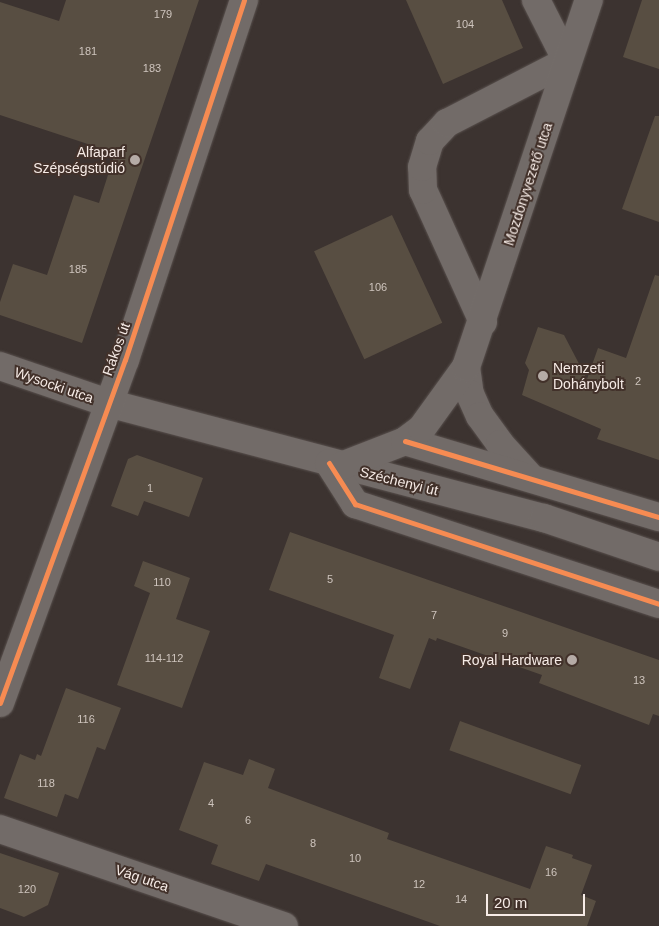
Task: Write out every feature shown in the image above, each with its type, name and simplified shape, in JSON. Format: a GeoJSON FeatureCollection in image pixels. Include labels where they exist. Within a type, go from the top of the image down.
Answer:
{"type":"FeatureCollection","features":[{"type":"Feature","properties":{"kind":"street","name":"Rákos út"},"geometry":{"type":"LineString","coordinates":[[0,703],[108,403],[126,360],[244,0]]}},
{"type":"Feature","properties":{"kind":"street"},"geometry":{"type":"LineString","coordinates":[[483,322],[423,190],[422,168],[430,141],[447,123],[566,61],[536,0]]}},
{"type":"Feature","properties":{"kind":"street","name":"Mozdonyvezető utca"},"geometry":{"type":"LineString","coordinates":[[335,465],[405,441],[422,428],[466,367],[483,322],[566,61],[589,0]]}},
{"type":"Feature","properties":{"kind":"street","name":"Wysocki utca"},"geometry":{"type":"LineString","coordinates":[[0,366],[108,403]]}},
{"type":"Feature","properties":{"kind":"street","name":"Mozdonyvezető utca"},"geometry":{"type":"LineString","coordinates":[[466,367],[470,394],[480,416],[500,444],[530,477]]}},
{"type":"Feature","properties":{"kind":"street","name":"Széchenyi út"},"geometry":{"type":"LineString","coordinates":[[108,403],[335,465],[544,518],[659,557]]}},
{"type":"Feature","properties":{"kind":"street"},"geometry":{"type":"LineString","coordinates":[[405,441],[659,516]]}},
{"type":"Feature","properties":{"kind":"street"},"geometry":{"type":"LineString","coordinates":[[335,465],[355,504],[659,604]]}},
{"type":"Feature","properties":{"kind":"street","name":"Vág utca"},"geometry":{"type":"LineString","coordinates":[[0,829],[284,926]]}},
{"type":"Feature","properties":{"kind":"building"},"geometry":{"type":"Polygon","coordinates":[[[66,0],[199,0],[82,343],[0,315],[0,302],[13,264],[47,275],[74,195],[99,203],[115,153],[0,115],[0,2],[59,21],[66,0]]]}},
{"type":"Feature","properties":{"kind":"building"},"geometry":{"type":"Polygon","coordinates":[[[406,0],[502,0],[523,48],[443,84],[406,0]]]}},
{"type":"Feature","properties":{"kind":"building"},"geometry":{"type":"Polygon","coordinates":[[[642,0],[659,0],[659,69],[623,57],[642,0]]]}},
{"type":"Feature","properties":{"kind":"building"},"geometry":{"type":"Polygon","coordinates":[[[655,116],[659,116],[659,222],[622,209],[655,116]]]}},
{"type":"Feature","properties":{"kind":"building"},"geometry":{"type":"Polygon","coordinates":[[[392,215],[442,323],[364,359],[314,251],[392,215]]]}},
{"type":"Feature","properties":{"kind":"building"},"geometry":{"type":"Polygon","coordinates":[[[655,275],[659,276],[659,460],[597,439],[601,429],[522,395],[529,370],[525,363],[538,327],[564,335],[587,379],[598,348],[626,358],[655,275]]]}},
{"type":"Feature","properties":{"kind":"building"},"geometry":{"type":"Polygon","coordinates":[[[137,455],[203,478],[189,517],[144,501],[138,516],[111,506],[128,459],[137,455]]]}},
{"type":"Feature","properties":{"kind":"building"},"geometry":{"type":"Polygon","coordinates":[[[290,532],[659,660],[659,716],[653,714],[649,725],[539,683],[542,675],[437,638],[436,641],[429,638],[410,689],[379,678],[394,635],[269,590],[290,532]]]}},
{"type":"Feature","properties":{"kind":"building"},"geometry":{"type":"Polygon","coordinates":[[[143,561],[190,578],[176,619],[210,631],[182,708],[117,685],[150,593],[134,586],[143,561]]]}},
{"type":"Feature","properties":{"kind":"building"},"geometry":{"type":"Polygon","coordinates":[[[66,688],[121,708],[105,750],[97,747],[78,799],[65,794],[57,817],[4,798],[20,754],[35,760],[37,754],[41,756],[66,688]]]}},
{"type":"Feature","properties":{"kind":"building"},"geometry":{"type":"Polygon","coordinates":[[[460,721],[581,765],[571,794],[449,750],[460,721]]]}},
{"type":"Feature","properties":{"kind":"building"},"geometry":{"type":"Polygon","coordinates":[[[249,759],[275,769],[268,788],[389,833],[387,839],[530,889],[546,846],[573,855],[572,858],[592,865],[581,895],[596,901],[587,926],[440,926],[266,864],[259,881],[211,864],[218,845],[179,830],[204,762],[243,775],[249,759]]]}},
{"type":"Feature","properties":{"kind":"building"},"geometry":{"type":"Polygon","coordinates":[[[0,853],[59,873],[48,905],[24,917],[0,908],[0,853]]]}},
{"type":"Feature","properties":{"kind":"cycle path"},"geometry":{"type":"LineString","coordinates":[[0,703],[125,360],[244,0]]}},
{"type":"Feature","properties":{"kind":"cycle path"},"geometry":{"type":"LineString","coordinates":[[405,441],[659,517]]}},
{"type":"Feature","properties":{"kind":"cycle path"},"geometry":{"type":"LineString","coordinates":[[329,463],[355,504],[659,604]]}},
{"type":"Feature","properties":{"kind":"place","name":"Alfaparf Szépségstúdió"},"geometry":{"type":"Point","coordinates":[135,160]}},
{"type":"Feature","properties":{"kind":"place","name":"Nemzeti Dohánybolt"},"geometry":{"type":"Point","coordinates":[543,376]}},
{"type":"Feature","properties":{"kind":"place","name":"Royal Hardware"},"geometry":{"type":"Point","coordinates":[572,660]}}]}
